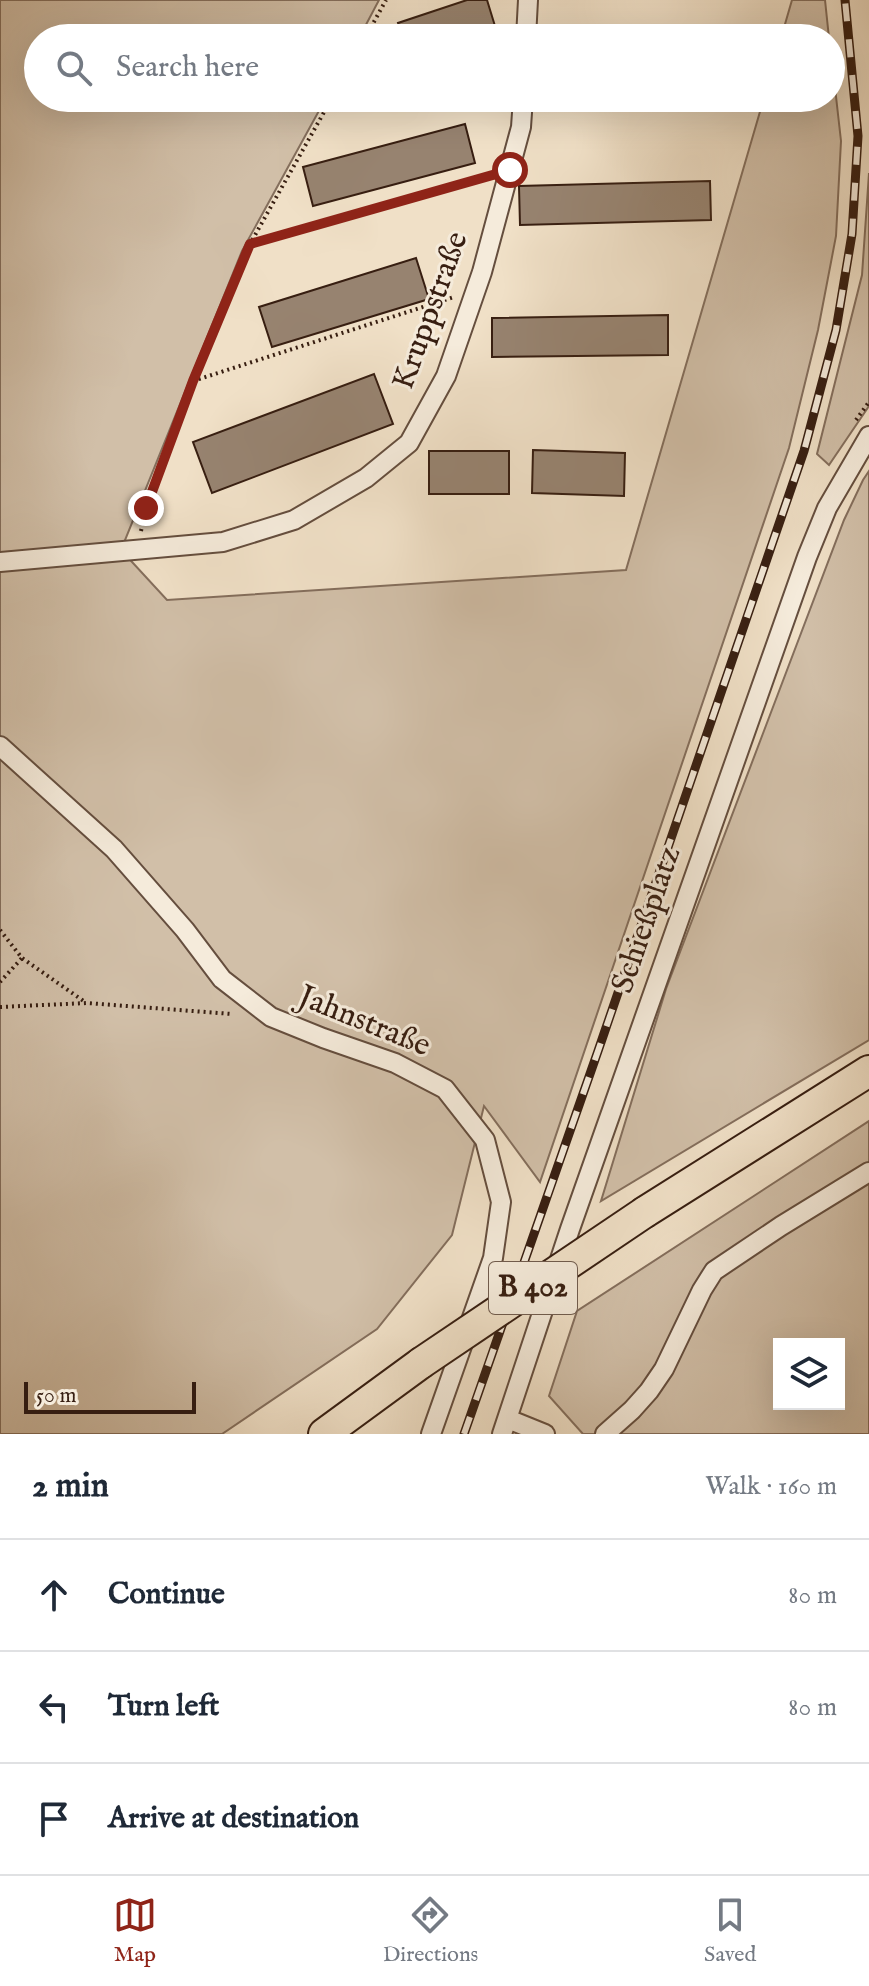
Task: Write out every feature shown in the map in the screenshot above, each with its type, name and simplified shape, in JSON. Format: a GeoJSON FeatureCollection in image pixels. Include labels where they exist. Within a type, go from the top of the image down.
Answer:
{"type":"FeatureCollection","features":[{"type":"Feature","properties":{"kind":"main road","name":"B 402"},"geometry":{"type":"LineString","coordinates":[[324,1434],[421,1363],[645,1212],[869,1071]]}},
{"type":"Feature","properties":{"kind":"street"},"geometry":{"type":"LineString","coordinates":[[527,24],[528,0]]}},
{"type":"Feature","properties":{"kind":"street","name":"Kruppstraße"},"geometry":{"type":"LineString","coordinates":[[0,562],[223,542],[294,520],[366,478],[409,443],[446,376],[476,290],[510,170],[522,112]]}},
{"type":"Feature","properties":{"kind":"street","name":"Schießplatz"},"geometry":{"type":"LineString","coordinates":[[505,1426],[570,1229],[807,557],[827,508],[869,436]]}},
{"type":"Feature","properties":{"kind":"street","name":"Jahnstraße"},"geometry":{"type":"LineString","coordinates":[[0,746],[114,849],[185,930],[222,979],[271,1017],[395,1063],[445,1089],[485,1140],[501,1202],[493,1258],[431,1434]]}},
{"type":"Feature","properties":{"kind":"street"},"geometry":{"type":"LineString","coordinates":[[605,1434],[632,1410],[664,1369],[714,1271],[869,1172]]}},
{"type":"Feature","properties":{"kind":"street"},"geometry":{"type":"LineString","coordinates":[[505,1426],[545,1434]]}},
{"type":"Feature","properties":{"kind":"path"},"geometry":{"type":"LineString","coordinates":[[373,24],[386,0]]}},
{"type":"Feature","properties":{"kind":"path"},"geometry":{"type":"LineString","coordinates":[[137,549],[146,508],[193,381],[250,244],[324,112]]}},
{"type":"Feature","properties":{"kind":"path"},"geometry":{"type":"LineString","coordinates":[[250,244],[510,170]]}},
{"type":"Feature","properties":{"kind":"path"},"geometry":{"type":"LineString","coordinates":[[193,381],[476,290]]}},
{"type":"Feature","properties":{"kind":"path"},"geometry":{"type":"LineString","coordinates":[[0,930],[22,958],[87,1003]]}},
{"type":"Feature","properties":{"kind":"path"},"geometry":{"type":"LineString","coordinates":[[0,982],[22,958]]}},
{"type":"Feature","properties":{"kind":"path"},"geometry":{"type":"LineString","coordinates":[[0,1007],[87,1003],[271,1017]]}},
{"type":"Feature","properties":{"kind":"shaded area"},"geometry":{"type":"Polygon","coordinates":[[[0,0],[379,0],[366,24],[24,24],[24,112],[318,112],[242,251],[121,550],[167,600],[626,570],[760,112],[838,112],[841,141],[836,236],[818,330],[789,448],[540,1182],[484,1106],[452,1235],[377,1329],[222,1434],[0,1434],[0,0]]]}},
{"type":"Feature","properties":{"kind":"shaded area"},"geometry":{"type":"Polygon","coordinates":[[[792,0],[825,0],[828,24],[785,24],[792,0]]]}},
{"type":"Feature","properties":{"kind":"shaded area"},"geometry":{"type":"Polygon","coordinates":[[[869,173],[869,406],[829,465],[817,454],[862,275],[869,173]]]}},
{"type":"Feature","properties":{"kind":"shaded area"},"geometry":{"type":"Polygon","coordinates":[[[869,471],[869,1040],[601,1201],[666,989],[844,520],[869,471]]]}},
{"type":"Feature","properties":{"kind":"shaded area"},"geometry":{"type":"Polygon","coordinates":[[[869,1121],[869,1434],[583,1434],[549,1396],[577,1311],[869,1121]]]}},
{"type":"Feature","properties":{"kind":"building"},"geometry":{"type":"Polygon","coordinates":[[[467,0],[487,0],[494,24],[398,24],[467,0]]]}},
{"type":"Feature","properties":{"kind":"building"},"geometry":{"type":"Polygon","coordinates":[[[465,124],[475,163],[313,206],[303,167],[465,124]]]}},
{"type":"Feature","properties":{"kind":"building"},"geometry":{"type":"Polygon","coordinates":[[[710,181],[711,220],[520,225],[519,186],[710,181]]]}},
{"type":"Feature","properties":{"kind":"building"},"geometry":{"type":"Polygon","coordinates":[[[416,258],[429,299],[272,347],[259,307],[416,258]]]}},
{"type":"Feature","properties":{"kind":"building"},"geometry":{"type":"Polygon","coordinates":[[[668,315],[668,355],[492,357],[492,318],[668,315]]]}},
{"type":"Feature","properties":{"kind":"building"},"geometry":{"type":"Polygon","coordinates":[[[374,374],[393,424],[212,493],[193,442],[374,374]]]}},
{"type":"Feature","properties":{"kind":"building"},"geometry":{"type":"Polygon","coordinates":[[[533,450],[625,453],[624,496],[532,493],[533,450]]]}},
{"type":"Feature","properties":{"kind":"building"},"geometry":{"type":"Polygon","coordinates":[[[429,451],[509,451],[509,494],[429,494],[429,451]]]}},
{"type":"Feature","properties":{"kind":"railway"},"geometry":{"type":"LineString","coordinates":[[464,1434],[804,451],[836,330],[852,234],[858,136],[845,0]]}},
{"type":"Feature","properties":{"kind":"route"},"geometry":{"type":"LineString","coordinates":[[146,508],[193,381],[250,244],[510,170]]}}]}
